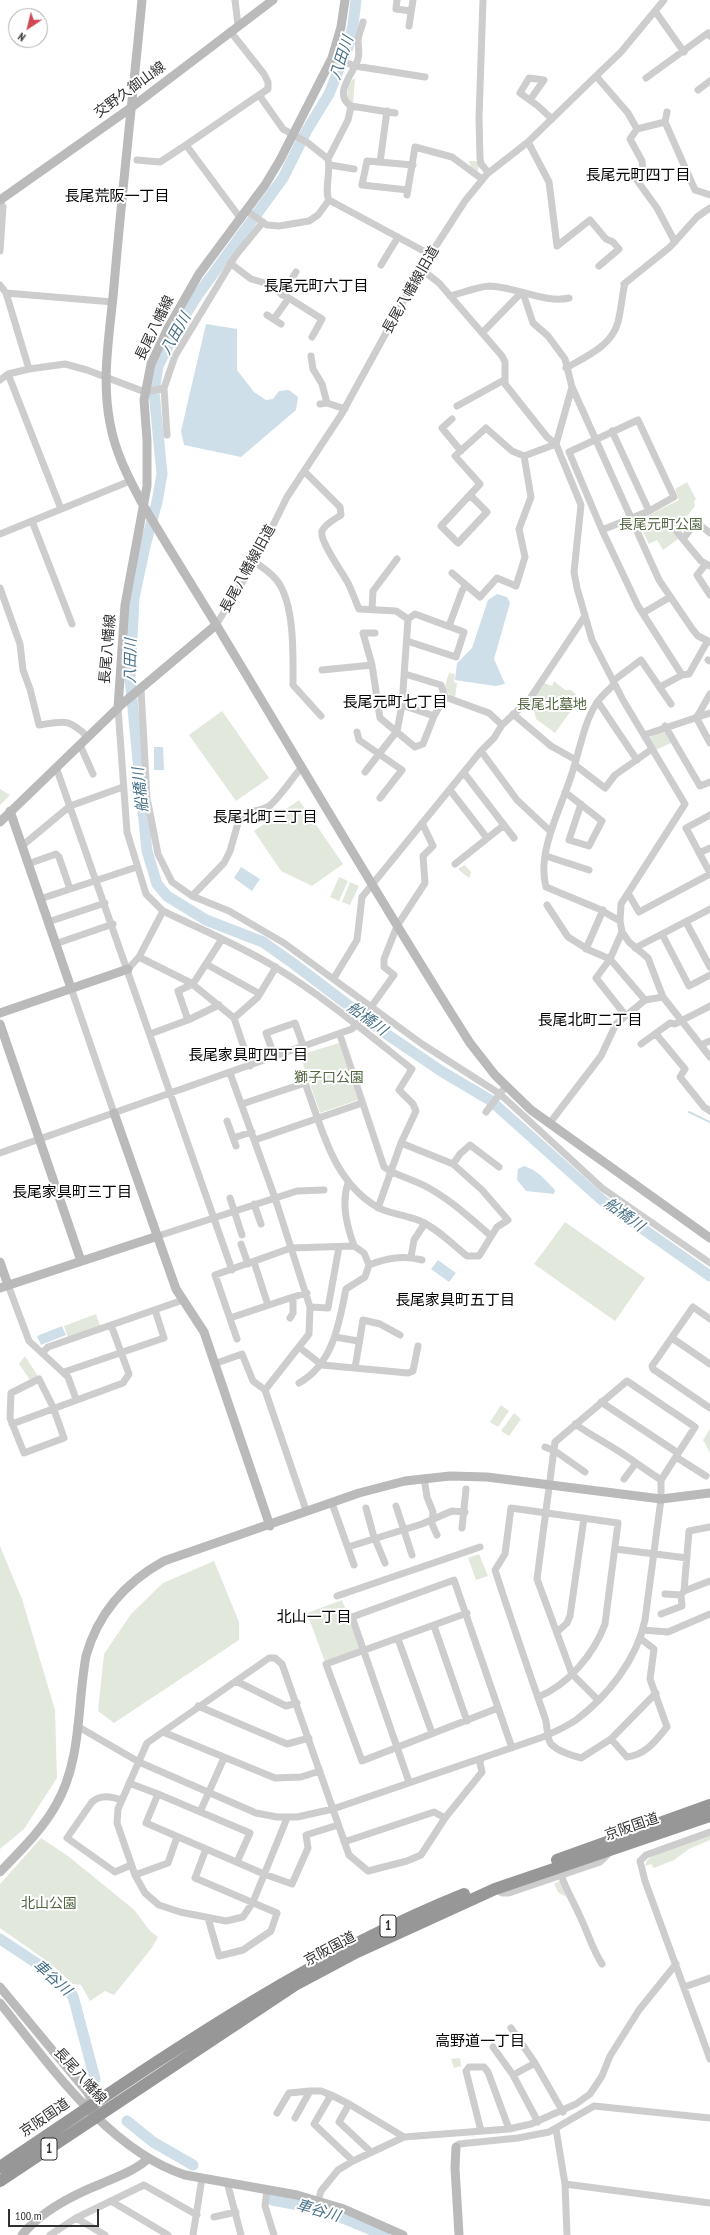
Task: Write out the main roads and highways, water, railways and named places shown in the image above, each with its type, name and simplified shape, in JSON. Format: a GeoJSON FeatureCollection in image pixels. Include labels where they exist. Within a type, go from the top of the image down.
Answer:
{"type":"FeatureCollection","features":[{"type":"Feature","properties":{"kind":"highway","name":"京阪国道"},"geometry":{"type":"LineString","coordinates":[[0,2167],[205,2030],[302,1971],[408,1917],[493,1882],[710,1805]]}},
{"type":"Feature","properties":{"kind":"highway","name":"京阪国道"},"geometry":{"type":"LineString","coordinates":[[0,2180],[295,1985],[404,1929],[495,1889],[710,1816]]}},
{"type":"Feature","properties":{"kind":"waterway","name":"船橋川"},"geometry":{"type":"LineString","coordinates":[[356,0],[353,25],[348,47],[329,94],[307,130],[283,178],[197,296],[179,325],[158,366],[154,392],[162,474],[157,502],[145,546],[134,598],[130,679],[147,851],[157,884],[167,896],[206,920],[263,942],[385,1033],[441,1071],[490,1100],[603,1201],[710,1276]]}},
{"type":"Feature","properties":{"kind":"waterway"},"geometry":{"type":"LineString","coordinates":[[689,1112],[710,1122]]}},
{"type":"Feature","properties":{"kind":"waterway","name":"車谷川"},"geometry":{"type":"LineString","coordinates":[[0,1939],[44,1968],[73,1996],[95,2079]]}},
{"type":"Feature","properties":{"kind":"waterway","name":"車谷川"},"geometry":{"type":"LineString","coordinates":[[127,2121],[153,2142],[193,2165]]}},
{"type":"Feature","properties":{"kind":"waterway","name":"車谷川"},"geometry":{"type":"LineString","coordinates":[[272,2200],[321,2209],[384,2235]]}},
{"type":"Feature","properties":{"kind":"district","name":"長尾元町四丁目"},"geometry":{"type":"Point","coordinates":[638,176]}},
{"type":"Feature","properties":{"kind":"district","name":"長尾荒阪一丁目"},"geometry":{"type":"Point","coordinates":[117,197]}},
{"type":"Feature","properties":{"kind":"district","name":"長尾元町六丁目"},"geometry":{"type":"Point","coordinates":[316,287]}},
{"type":"Feature","properties":{"kind":"district","name":"長尾元町七丁目"},"geometry":{"type":"Point","coordinates":[395,703]}},
{"type":"Feature","properties":{"kind":"district","name":"長尾北町三丁目"},"geometry":{"type":"Point","coordinates":[265,818]}},
{"type":"Feature","properties":{"kind":"district","name":"長尾北町二丁目"},"geometry":{"type":"Point","coordinates":[590,1021]}},
{"type":"Feature","properties":{"kind":"district","name":"長尾家具町四丁目"},"geometry":{"type":"Point","coordinates":[248,1056]}},
{"type":"Feature","properties":{"kind":"district","name":"長尾家具町三丁目"},"geometry":{"type":"Point","coordinates":[72,1193]}},
{"type":"Feature","properties":{"kind":"district","name":"長尾家具町五丁目"},"geometry":{"type":"Point","coordinates":[455,1301]}},
{"type":"Feature","properties":{"kind":"district","name":"北山一丁目"},"geometry":{"type":"Point","coordinates":[314,1618]}},
{"type":"Feature","properties":{"kind":"district","name":"高野道一丁目"},"geometry":{"type":"Point","coordinates":[480,2042]}},
{"type":"Feature","properties":{"kind":"water label","name":"八田川"},"geometry":{"type":"Point","coordinates":[342,58]}},
{"type":"Feature","properties":{"kind":"water label","name":"八田川"},"geometry":{"type":"Point","coordinates":[176,334]}},
{"type":"Feature","properties":{"kind":"water label","name":"八田川"},"geometry":{"type":"Point","coordinates":[131,661]}},
{"type":"Feature","properties":{"kind":"park label","name":"長尾元町公園"},"geometry":{"type":"Point","coordinates":[661,525]}},
{"type":"Feature","properties":{"kind":"park label","name":"長尾北墓地"},"geometry":{"type":"Point","coordinates":[552,705]}},
{"type":"Feature","properties":{"kind":"park label","name":"獅子口公園"},"geometry":{"type":"Point","coordinates":[329,1078]}},
{"type":"Feature","properties":{"kind":"park label","name":"北山公園"},"geometry":{"type":"Point","coordinates":[49,1904]}}]}
